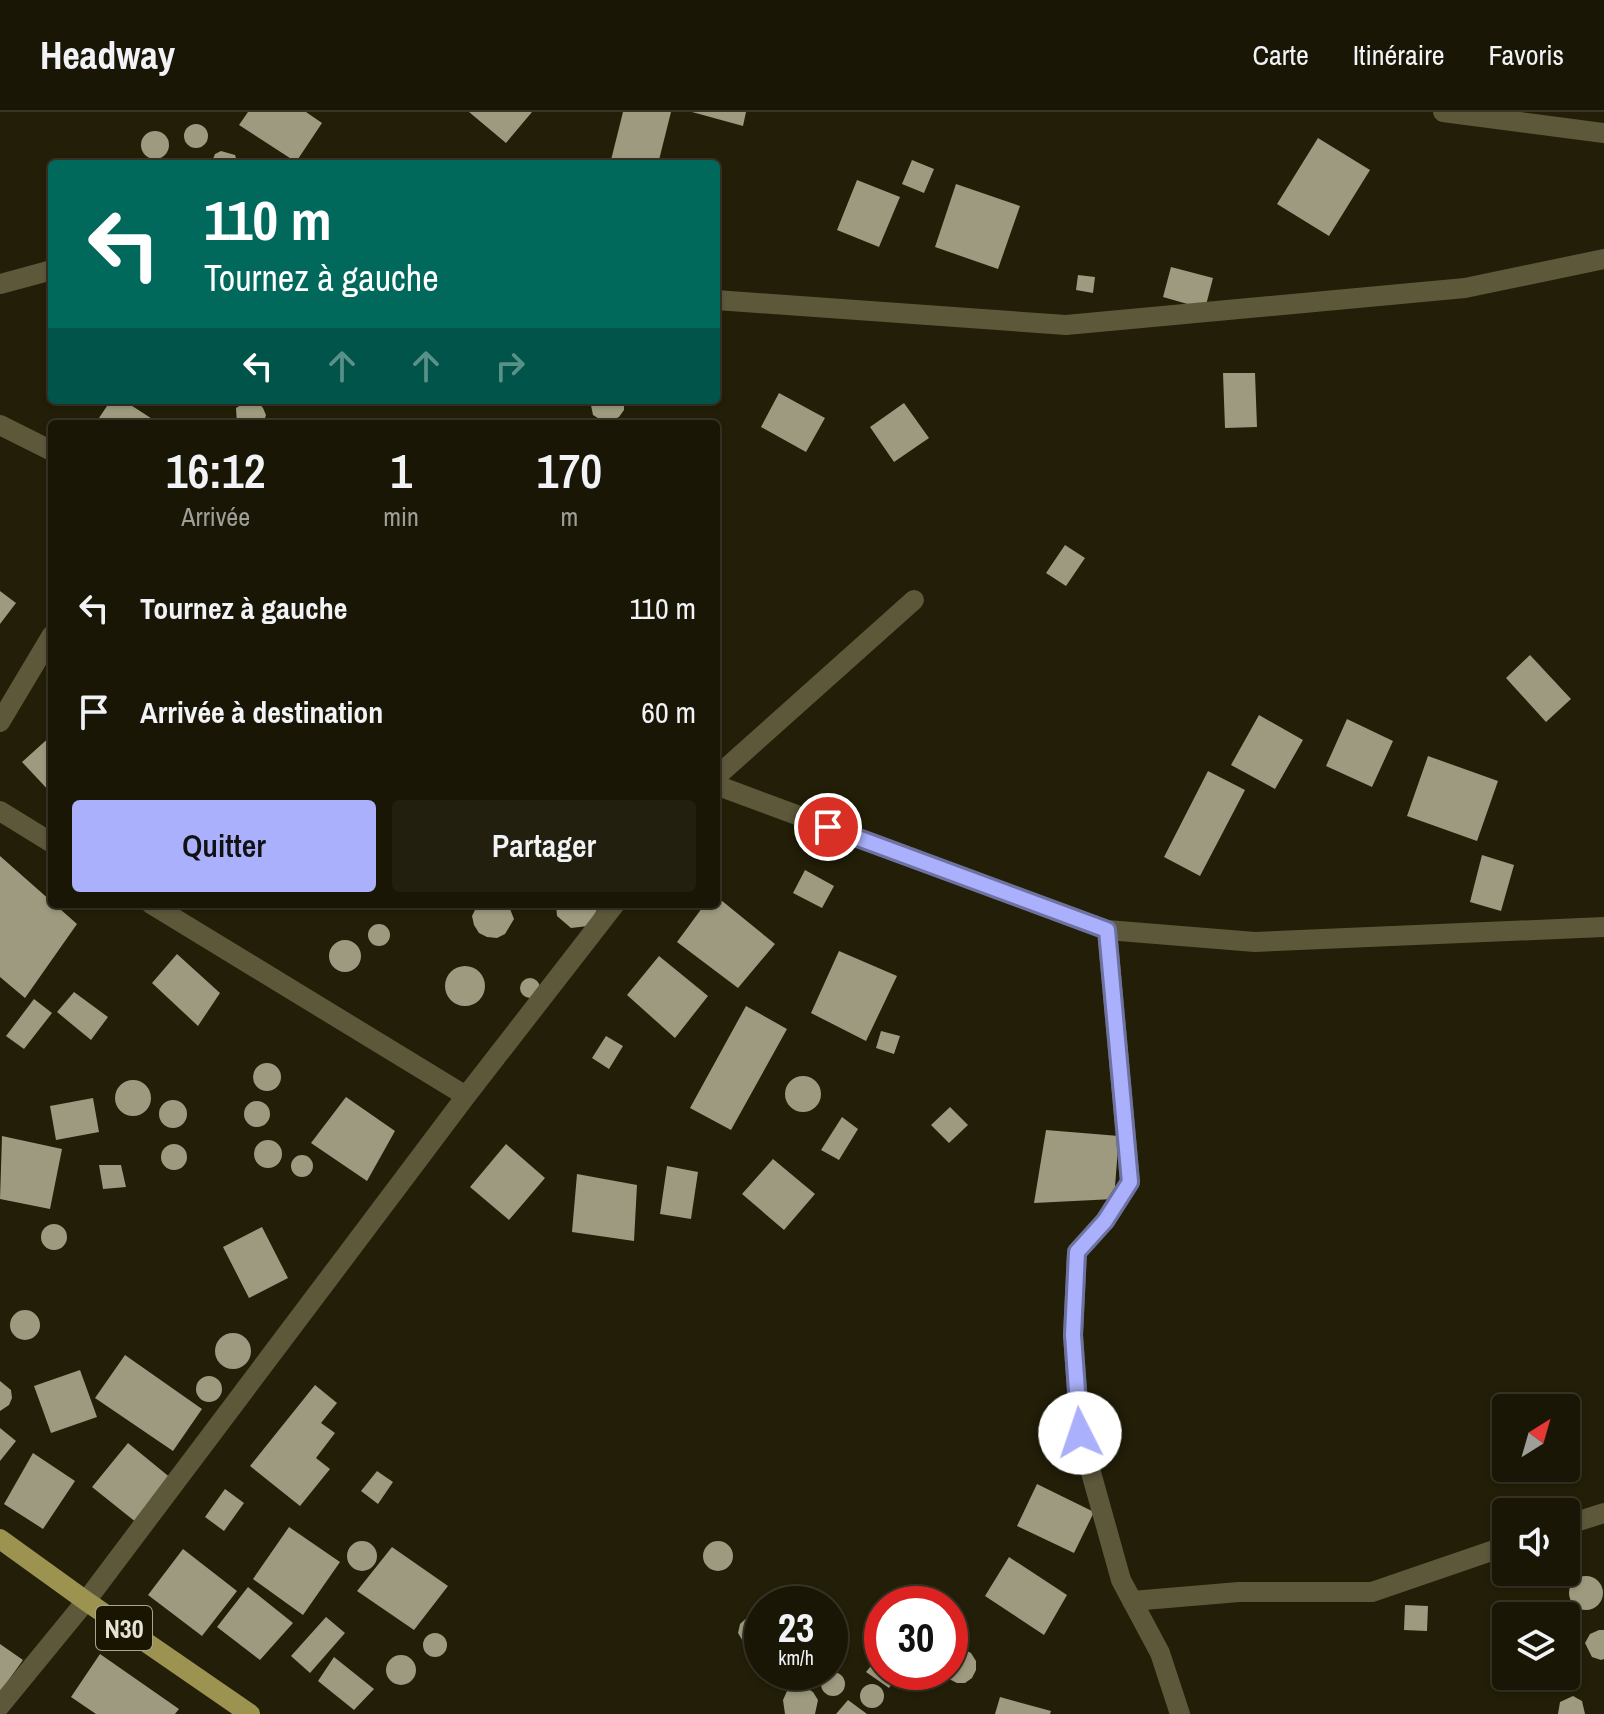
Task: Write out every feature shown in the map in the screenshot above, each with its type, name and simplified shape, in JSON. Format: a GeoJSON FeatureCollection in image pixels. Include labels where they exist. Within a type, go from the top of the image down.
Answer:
{"type":"FeatureCollection","features":[{"type":"Feature","properties":{"kind":"main road","name":"N30"},"geometry":{"type":"LineString","coordinates":[[0,1539],[250,1714]]}},
{"type":"Feature","properties":{"kind":"street"},"geometry":{"type":"LineString","coordinates":[[1443,112],[1604,133]]}},
{"type":"Feature","properties":{"kind":"street"},"geometry":{"type":"LineString","coordinates":[[720,300],[1066,325],[1465,288],[1604,259]]}},
{"type":"Feature","properties":{"kind":"street"},"geometry":{"type":"LineString","coordinates":[[0,284],[48,271]]}},
{"type":"Feature","properties":{"kind":"street"},"geometry":{"type":"LineString","coordinates":[[0,425],[48,449]]}},
{"type":"Feature","properties":{"kind":"street"},"geometry":{"type":"LineString","coordinates":[[720,773],[914,600]]}},
{"type":"Feature","properties":{"kind":"street"},"geometry":{"type":"LineString","coordinates":[[0,722],[48,642]]}},
{"type":"Feature","properties":{"kind":"street"},"geometry":{"type":"LineString","coordinates":[[720,786],[1107,930],[1255,942],[1604,927]]}},
{"type":"Feature","properties":{"kind":"street"},"geometry":{"type":"LineString","coordinates":[[0,811],[48,841]]}},
{"type":"Feature","properties":{"kind":"street"},"geometry":{"type":"LineString","coordinates":[[158,908],[466,1096]]}},
{"type":"Feature","properties":{"kind":"street"},"geometry":{"type":"LineString","coordinates":[[0,1706],[86,1601],[466,1096],[612,908]]}},
{"type":"Feature","properties":{"kind":"street"},"geometry":{"type":"LineString","coordinates":[[1107,930],[1130,1182],[1105,1221],[1077,1252],[1073,1335],[1080,1433],[1121,1580],[1160,1653],[1180,1714]]}},
{"type":"Feature","properties":{"kind":"street"},"geometry":{"type":"LineString","coordinates":[[1580,1521],[1604,1513]]}},
{"type":"Feature","properties":{"kind":"street"},"geometry":{"type":"LineString","coordinates":[[1132,1601],[1239,1592],[1372,1592],[1492,1551]]}},
{"type":"Feature","properties":{"kind":"building"},"geometry":{"type":"Polygon","coordinates":[[[248,112],[306,112],[322,123],[297,160],[239,125],[248,112]]]}},
{"type":"Feature","properties":{"kind":"building"},"geometry":{"type":"Polygon","coordinates":[[[469,112],[532,112],[506,143],[469,112]]]}},
{"type":"Feature","properties":{"kind":"building"},"geometry":{"type":"Polygon","coordinates":[[[623,112],[671,112],[659,160],[611,160],[623,112]]]}},
{"type":"Feature","properties":{"kind":"building"},"geometry":{"type":"Polygon","coordinates":[[[692,112],[746,112],[743,126],[692,112]]]}},
{"type":"Feature","properties":{"kind":"building"},"geometry":{"type":"Polygon","coordinates":[[[196,124],[205,127],[208,136],[205,145],[196,148],[187,145],[184,136],[187,127],[196,124]]]}},
{"type":"Feature","properties":{"kind":"building"},"geometry":{"type":"Polygon","coordinates":[[[155,131],[165,135],[169,145],[165,155],[155,159],[145,155],[141,145],[145,135],[155,131]]]}},
{"type":"Feature","properties":{"kind":"building"},"geometry":{"type":"Polygon","coordinates":[[[1318,138],[1370,170],[1329,236],[1277,204],[1318,138]]]}},
{"type":"Feature","properties":{"kind":"building"},"geometry":{"type":"Polygon","coordinates":[[[221,151],[235,155],[237,160],[213,160],[221,151]]]}},
{"type":"Feature","properties":{"kind":"building"},"geometry":{"type":"Polygon","coordinates":[[[912,160],[934,169],[924,193],[902,184],[912,160]]]}},
{"type":"Feature","properties":{"kind":"building"},"geometry":{"type":"Polygon","coordinates":[[[857,180],[900,197],[879,247],[837,230],[857,180]]]}},
{"type":"Feature","properties":{"kind":"building"},"geometry":{"type":"Polygon","coordinates":[[[956,184],[1020,206],[998,269],[935,247],[956,184]]]}},
{"type":"Feature","properties":{"kind":"building"},"geometry":{"type":"Polygon","coordinates":[[[1171,267],[1213,278],[1205,309],[1163,297],[1171,267]]]}},
{"type":"Feature","properties":{"kind":"building"},"geometry":{"type":"Polygon","coordinates":[[[1078,275],[1095,277],[1093,293],[1076,290],[1078,275]]]}},
{"type":"Feature","properties":{"kind":"building"},"geometry":{"type":"Polygon","coordinates":[[[1223,373],[1255,373],[1257,427],[1225,428],[1223,373]]]}},
{"type":"Feature","properties":{"kind":"building"},"geometry":{"type":"Polygon","coordinates":[[[779,393],[825,418],[806,452],[761,427],[779,393]]]}},
{"type":"Feature","properties":{"kind":"building"},"geometry":{"type":"Polygon","coordinates":[[[904,403],[929,438],[894,462],[870,427],[904,403]]]}},
{"type":"Feature","properties":{"kind":"building"},"geometry":{"type":"Polygon","coordinates":[[[108,404],[129,404],[154,420],[98,420],[108,404]]]}},
{"type":"Feature","properties":{"kind":"building"},"geometry":{"type":"Polygon","coordinates":[[[242,404],[260,404],[266,415],[264,420],[237,420],[236,408],[242,404]]]}},
{"type":"Feature","properties":{"kind":"building"},"geometry":{"type":"Polygon","coordinates":[[[591,404],[624,404],[619,417],[612,420],[601,420],[593,415],[591,404]]]}},
{"type":"Feature","properties":{"kind":"building"},"geometry":{"type":"Polygon","coordinates":[[[1065,545],[1085,558],[1066,586],[1046,573],[1065,545]]]}},
{"type":"Feature","properties":{"kind":"building"},"geometry":{"type":"Polygon","coordinates":[[[0,591],[16,603],[0,624],[0,591]]]}},
{"type":"Feature","properties":{"kind":"building"},"geometry":{"type":"Polygon","coordinates":[[[1530,655],[1571,699],[1546,722],[1506,678],[1530,655]]]}},
{"type":"Feature","properties":{"kind":"building"},"geometry":{"type":"Polygon","coordinates":[[[1259,715],[1303,740],[1275,789],[1231,765],[1259,715]]]}},
{"type":"Feature","properties":{"kind":"building"},"geometry":{"type":"Polygon","coordinates":[[[1347,719],[1393,741],[1372,787],[1326,766],[1347,719]]]}},
{"type":"Feature","properties":{"kind":"building"},"geometry":{"type":"Polygon","coordinates":[[[48,739],[48,790],[22,762],[48,739]]]}},
{"type":"Feature","properties":{"kind":"building"},"geometry":{"type":"Polygon","coordinates":[[[1428,756],[1498,781],[1477,841],[1407,816],[1428,756]]]}},
{"type":"Feature","properties":{"kind":"building"},"geometry":{"type":"Polygon","coordinates":[[[1208,771],[1245,790],[1200,876],[1164,857],[1208,771]]]}},
{"type":"Feature","properties":{"kind":"building"},"geometry":{"type":"Polygon","coordinates":[[[1482,855],[1514,865],[1501,911],[1470,902],[1482,855]]]}},
{"type":"Feature","properties":{"kind":"building"},"geometry":{"type":"Polygon","coordinates":[[[0,856],[48,898],[48,908],[59,908],[77,924],[25,998],[0,977],[0,856]]]}},
{"type":"Feature","properties":{"kind":"building"},"geometry":{"type":"Polygon","coordinates":[[[805,870],[834,886],[822,908],[793,893],[805,870]]]}},
{"type":"Feature","properties":{"kind":"building"},"geometry":{"type":"Polygon","coordinates":[[[720,899],[775,944],[738,988],[677,942],[702,908],[720,908],[720,899]]]}},
{"type":"Feature","properties":{"kind":"building"},"geometry":{"type":"Polygon","coordinates":[[[476,908],[510,908],[514,919],[505,934],[497,938],[479,933],[472,916],[476,908]]]}},
{"type":"Feature","properties":{"kind":"building"},"geometry":{"type":"Polygon","coordinates":[[[556,908],[597,908],[588,926],[571,928],[557,916],[556,908]]]}},
{"type":"Feature","properties":{"kind":"building"},"geometry":{"type":"Polygon","coordinates":[[[375,924],[383,924],[390,935],[383,946],[375,946],[368,939],[368,931],[375,924]]]}},
{"type":"Feature","properties":{"kind":"building"},"geometry":{"type":"Polygon","coordinates":[[[345,940],[357,944],[361,956],[357,968],[345,972],[333,968],[329,956],[333,944],[345,940]]]}},
{"type":"Feature","properties":{"kind":"building"},"geometry":{"type":"Polygon","coordinates":[[[839,951],[897,976],[866,1041],[811,1013],[839,951]]]}},
{"type":"Feature","properties":{"kind":"building"},"geometry":{"type":"Polygon","coordinates":[[[177,954],[220,993],[198,1026],[152,983],[177,954]]]}},
{"type":"Feature","properties":{"kind":"building"},"geometry":{"type":"Polygon","coordinates":[[[659,956],[708,996],[675,1038],[627,995],[659,956]]]}},
{"type":"Feature","properties":{"kind":"building"},"geometry":{"type":"Polygon","coordinates":[[[465,966],[479,972],[485,986],[479,1000],[465,1006],[451,1000],[445,986],[451,972],[465,966]]]}},
{"type":"Feature","properties":{"kind":"building"},"geometry":{"type":"Polygon","coordinates":[[[530,978],[537,981],[540,988],[537,995],[530,998],[523,995],[520,988],[523,981],[530,978]]]}},
{"type":"Feature","properties":{"kind":"building"},"geometry":{"type":"Polygon","coordinates":[[[74,992],[108,1017],[91,1040],[57,1012],[74,992]]]}},
{"type":"Feature","properties":{"kind":"building"},"geometry":{"type":"Polygon","coordinates":[[[34,999],[52,1013],[24,1049],[6,1036],[34,999]]]}},
{"type":"Feature","properties":{"kind":"building"},"geometry":{"type":"Polygon","coordinates":[[[746,1006],[787,1029],[731,1130],[690,1108],[746,1006]]]}},
{"type":"Feature","properties":{"kind":"building"},"geometry":{"type":"Polygon","coordinates":[[[881,1031],[900,1036],[894,1054],[876,1048],[881,1031]]]}},
{"type":"Feature","properties":{"kind":"building"},"geometry":{"type":"Polygon","coordinates":[[[606,1036],[623,1046],[609,1069],[592,1058],[606,1036]]]}},
{"type":"Feature","properties":{"kind":"building"},"geometry":{"type":"Polygon","coordinates":[[[267,1063],[277,1067],[281,1077],[277,1087],[267,1091],[257,1087],[253,1077],[257,1067],[267,1063]]]}},
{"type":"Feature","properties":{"kind":"building"},"geometry":{"type":"Polygon","coordinates":[[[803,1076],[816,1081],[821,1094],[816,1107],[803,1112],[790,1107],[785,1094],[790,1081],[803,1076]]]}},
{"type":"Feature","properties":{"kind":"building"},"geometry":{"type":"Polygon","coordinates":[[[133,1080],[146,1085],[151,1098],[146,1111],[133,1116],[120,1111],[115,1098],[120,1085],[133,1080]]]}},
{"type":"Feature","properties":{"kind":"building"},"geometry":{"type":"Polygon","coordinates":[[[346,1097],[395,1131],[367,1181],[311,1143],[346,1097]]]}},
{"type":"Feature","properties":{"kind":"building"},"geometry":{"type":"Polygon","coordinates":[[[93,1098],[99,1132],[56,1140],[50,1106],[93,1098]]]}},
{"type":"Feature","properties":{"kind":"building"},"geometry":{"type":"Polygon","coordinates":[[[173,1100],[183,1104],[187,1114],[183,1124],[173,1128],[163,1124],[159,1114],[163,1104],[173,1100]]]}},
{"type":"Feature","properties":{"kind":"building"},"geometry":{"type":"Polygon","coordinates":[[[257,1101],[266,1105],[270,1114],[266,1123],[257,1127],[248,1123],[244,1114],[248,1105],[257,1101]]]}},
{"type":"Feature","properties":{"kind":"building"},"geometry":{"type":"Polygon","coordinates":[[[950,1107],[968,1125],[949,1143],[931,1125],[950,1107]]]}},
{"type":"Feature","properties":{"kind":"building"},"geometry":{"type":"Polygon","coordinates":[[[842,1117],[858,1129],[839,1160],[821,1150],[842,1117]]]}},
{"type":"Feature","properties":{"kind":"building"},"geometry":{"type":"Polygon","coordinates":[[[1046,1130],[1119,1136],[1114,1199],[1034,1203],[1046,1130]]]}},
{"type":"Feature","properties":{"kind":"building"},"geometry":{"type":"Polygon","coordinates":[[[2,1136],[62,1149],[50,1209],[0,1199],[2,1136]]]}},
{"type":"Feature","properties":{"kind":"building"},"geometry":{"type":"Polygon","coordinates":[[[268,1140],[278,1144],[282,1154],[278,1164],[268,1168],[258,1164],[254,1154],[258,1144],[268,1140]]]}},
{"type":"Feature","properties":{"kind":"building"},"geometry":{"type":"Polygon","coordinates":[[[174,1144],[183,1148],[187,1157],[183,1166],[174,1170],[165,1166],[161,1157],[165,1148],[174,1144]]]}},
{"type":"Feature","properties":{"kind":"building"},"geometry":{"type":"Polygon","coordinates":[[[506,1144],[545,1178],[509,1220],[470,1187],[506,1144]]]}},
{"type":"Feature","properties":{"kind":"building"},"geometry":{"type":"Polygon","coordinates":[[[302,1155],[313,1166],[302,1177],[291,1166],[302,1155]]]}},
{"type":"Feature","properties":{"kind":"building"},"geometry":{"type":"Polygon","coordinates":[[[773,1159],[815,1194],[784,1230],[742,1194],[773,1159]]]}},
{"type":"Feature","properties":{"kind":"building"},"geometry":{"type":"Polygon","coordinates":[[[99,1165],[121,1165],[126,1187],[103,1189],[99,1165]]]}},
{"type":"Feature","properties":{"kind":"building"},"geometry":{"type":"Polygon","coordinates":[[[667,1166],[698,1172],[691,1219],[660,1214],[667,1166]]]}},
{"type":"Feature","properties":{"kind":"building"},"geometry":{"type":"Polygon","coordinates":[[[577,1174],[637,1185],[634,1241],[572,1232],[577,1174]]]}},
{"type":"Feature","properties":{"kind":"building"},"geometry":{"type":"Polygon","coordinates":[[[54,1224],[63,1228],[67,1237],[63,1246],[54,1250],[45,1246],[41,1237],[45,1228],[54,1224]]]}},
{"type":"Feature","properties":{"kind":"building"},"geometry":{"type":"Polygon","coordinates":[[[262,1227],[288,1278],[249,1298],[223,1247],[262,1227]]]}},
{"type":"Feature","properties":{"kind":"building"},"geometry":{"type":"Polygon","coordinates":[[[25,1310],[36,1314],[40,1325],[36,1336],[25,1340],[14,1336],[10,1325],[14,1314],[25,1310]]]}},
{"type":"Feature","properties":{"kind":"building"},"geometry":{"type":"Polygon","coordinates":[[[233,1333],[246,1338],[251,1351],[246,1364],[233,1369],[220,1364],[215,1351],[220,1338],[233,1333]]]}},
{"type":"Feature","properties":{"kind":"building"},"geometry":{"type":"Polygon","coordinates":[[[125,1355],[202,1409],[173,1451],[95,1398],[125,1355]]]}},
{"type":"Feature","properties":{"kind":"building"},"geometry":{"type":"Polygon","coordinates":[[[80,1370],[97,1417],[51,1433],[34,1386],[80,1370]]]}},
{"type":"Feature","properties":{"kind":"building"},"geometry":{"type":"Polygon","coordinates":[[[209,1376],[218,1380],[222,1389],[218,1398],[209,1402],[200,1398],[196,1389],[200,1380],[209,1376]]]}},
{"type":"Feature","properties":{"kind":"building"},"geometry":{"type":"Polygon","coordinates":[[[0,1381],[11,1390],[12,1398],[9,1405],[0,1411],[0,1381]]]}},
{"type":"Feature","properties":{"kind":"building"},"geometry":{"type":"Polygon","coordinates":[[[315,1385],[337,1403],[321,1423],[335,1433],[316,1458],[330,1469],[300,1506],[250,1466],[315,1385]]]}},
{"type":"Feature","properties":{"kind":"building"},"geometry":{"type":"Polygon","coordinates":[[[0,1428],[16,1441],[0,1461],[0,1428]]]}},
{"type":"Feature","properties":{"kind":"building"},"geometry":{"type":"Polygon","coordinates":[[[128,1443],[172,1479],[137,1523],[92,1487],[128,1443]]]}},
{"type":"Feature","properties":{"kind":"building"},"geometry":{"type":"Polygon","coordinates":[[[33,1453],[75,1481],[43,1529],[4,1504],[33,1453]]]}},
{"type":"Feature","properties":{"kind":"building"},"geometry":{"type":"Polygon","coordinates":[[[377,1471],[393,1482],[378,1504],[361,1491],[377,1471]]]}},
{"type":"Feature","properties":{"kind":"building"},"geometry":{"type":"Polygon","coordinates":[[[1037,1484],[1094,1512],[1074,1553],[1017,1526],[1037,1484]]]}},
{"type":"Feature","properties":{"kind":"building"},"geometry":{"type":"Polygon","coordinates":[[[225,1489],[244,1503],[224,1531],[205,1517],[225,1489]]]}},
{"type":"Feature","properties":{"kind":"building"},"geometry":{"type":"Polygon","coordinates":[[[289,1527],[340,1562],[303,1615],[253,1579],[289,1527]]]}},
{"type":"Feature","properties":{"kind":"building"},"geometry":{"type":"Polygon","coordinates":[[[362,1541],[373,1545],[377,1556],[373,1567],[362,1571],[351,1567],[347,1556],[351,1545],[362,1541]]]}},
{"type":"Feature","properties":{"kind":"building"},"geometry":{"type":"Polygon","coordinates":[[[718,1541],[729,1545],[733,1556],[729,1567],[718,1571],[707,1567],[703,1556],[707,1545],[718,1541]]]}},
{"type":"Feature","properties":{"kind":"building"},"geometry":{"type":"Polygon","coordinates":[[[392,1547],[448,1586],[414,1630],[357,1591],[392,1547]]]}},
{"type":"Feature","properties":{"kind":"building"},"geometry":{"type":"Polygon","coordinates":[[[183,1549],[237,1591],[202,1636],[148,1595],[183,1549]]]}},
{"type":"Feature","properties":{"kind":"building"},"geometry":{"type":"Polygon","coordinates":[[[1009,1557],[1067,1595],[1044,1635],[985,1596],[1009,1557]]]}},
{"type":"Feature","properties":{"kind":"building"},"geometry":{"type":"Polygon","coordinates":[[[1580,1577],[1593,1577],[1602,1586],[1602,1600],[1593,1609],[1580,1609],[1580,1602],[1570,1600],[1570,1586],[1580,1586],[1580,1577]]]}},
{"type":"Feature","properties":{"kind":"building"},"geometry":{"type":"Polygon","coordinates":[[[248,1587],[293,1623],[260,1660],[217,1627],[248,1587]]]}},
{"type":"Feature","properties":{"kind":"building"},"geometry":{"type":"Polygon","coordinates":[[[1405,1605],[1428,1606],[1427,1631],[1404,1630],[1405,1605]]]}},
{"type":"Feature","properties":{"kind":"building"},"geometry":{"type":"Polygon","coordinates":[[[326,1617],[345,1633],[310,1673],[291,1656],[326,1617]]]}},
{"type":"Feature","properties":{"kind":"building"},"geometry":{"type":"Polygon","coordinates":[[[744,1620],[744,1643],[738,1633],[744,1620]]]}},
{"type":"Feature","properties":{"kind":"building"},"geometry":{"type":"Polygon","coordinates":[[[1604,1630],[1604,1659],[1601,1660],[1592,1657],[1585,1643],[1590,1634],[1604,1630]]]}},
{"type":"Feature","properties":{"kind":"building"},"geometry":{"type":"Polygon","coordinates":[[[435,1633],[444,1636],[447,1645],[444,1654],[435,1657],[426,1654],[423,1645],[426,1636],[435,1633]]]}},
{"type":"Feature","properties":{"kind":"building"},"geometry":{"type":"Polygon","coordinates":[[[0,1644],[23,1660],[0,1692],[0,1644]]]}},
{"type":"Feature","properties":{"kind":"building"},"geometry":{"type":"Polygon","coordinates":[[[968,1652],[976,1661],[972,1678],[968,1681],[968,1652]]]}},
{"type":"Feature","properties":{"kind":"building"},"geometry":{"type":"Polygon","coordinates":[[[100,1654],[179,1709],[175,1714],[96,1714],[71,1697],[100,1654]]]}},
{"type":"Feature","properties":{"kind":"building"},"geometry":{"type":"Polygon","coordinates":[[[401,1655],[412,1659],[416,1670],[412,1681],[401,1685],[390,1681],[386,1670],[390,1659],[401,1655]]]}},
{"type":"Feature","properties":{"kind":"building"},"geometry":{"type":"Polygon","coordinates":[[[334,1657],[374,1689],[354,1710],[318,1681],[334,1657]]]}},
{"type":"Feature","properties":{"kind":"building"},"geometry":{"type":"Polygon","coordinates":[[[864,1688],[883,1692],[883,1700],[876,1707],[868,1707],[861,1700],[864,1688]]]}},
{"type":"Feature","properties":{"kind":"building"},"geometry":{"type":"Polygon","coordinates":[[[822,1690],[844,1690],[833,1696],[822,1690]]]}},
{"type":"Feature","properties":{"kind":"building"},"geometry":{"type":"Polygon","coordinates":[[[787,1691],[813,1692],[818,1700],[815,1714],[785,1714],[783,1700],[787,1691]]]}},
{"type":"Feature","properties":{"kind":"building"},"geometry":{"type":"Polygon","coordinates":[[[1573,1696],[1582,1701],[1585,1714],[1558,1714],[1560,1702],[1573,1696]]]}},
{"type":"Feature","properties":{"kind":"building"},"geometry":{"type":"Polygon","coordinates":[[[1000,1697],[1051,1711],[1050,1714],[995,1714],[1000,1697]]]}},
{"type":"Feature","properties":{"kind":"building"},"geometry":{"type":"Polygon","coordinates":[[[848,1700],[867,1714],[836,1714],[848,1700]]]}},
{"type":"Feature","properties":{"kind":"route"},"geometry":{"type":"LineString","coordinates":[[828,827],[1107,930],[1130,1182],[1105,1221],[1077,1252],[1073,1335],[1080,1433]]}}]}
